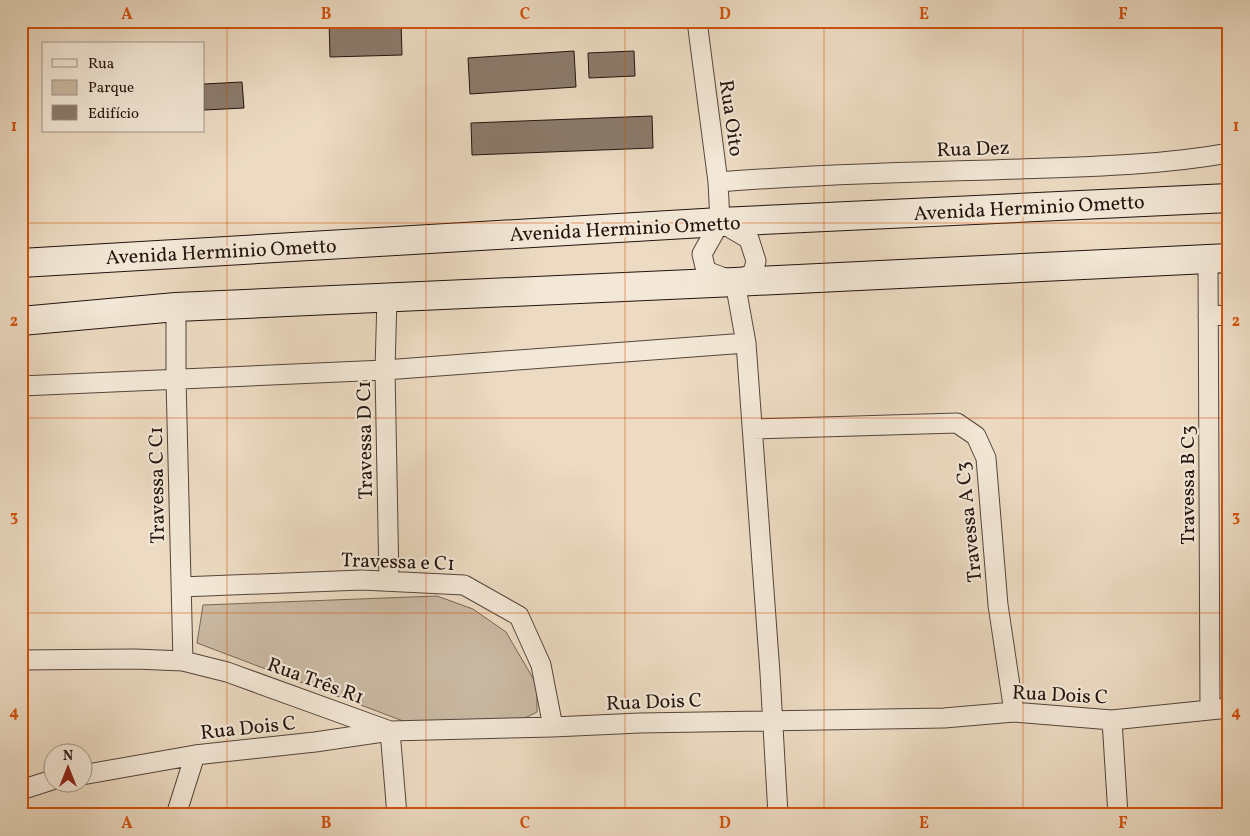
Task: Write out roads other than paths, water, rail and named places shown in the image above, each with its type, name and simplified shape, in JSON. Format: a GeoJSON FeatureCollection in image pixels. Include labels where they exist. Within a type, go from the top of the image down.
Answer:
{"type":"FeatureCollection","features":[{"type":"Feature","properties":{"kind":"street","name":"Rua Oito"},"geometry":{"type":"LineString","coordinates":[[697,21],[718,182],[720,222]]}},
{"type":"Feature","properties":{"kind":"street","name":"Rua Dez"},"geometry":{"type":"LineString","coordinates":[[718,182],[808,176],[1094,167],[1206,157],[1229,153]]}},
{"type":"Feature","properties":{"kind":"street","name":"Avenida Herminio Ometto"},"geometry":{"type":"LineString","coordinates":[[21,263],[720,222],[1229,198]]}},
{"type":"Feature","properties":{"kind":"street"},"geometry":{"type":"LineString","coordinates":[[720,222],[749,239],[756,261],[753,273],[735,282],[706,271],[702,254],[720,222]]}},
{"type":"Feature","properties":{"kind":"street"},"geometry":{"type":"LineString","coordinates":[[21,321],[176,307],[1218,259]]}},
{"type":"Feature","properties":{"kind":"street","name":"Travessa B C3"},"geometry":{"type":"LineString","coordinates":[[1218,259],[1208,316],[1220,709]]}},
{"type":"Feature","properties":{"kind":"street"},"geometry":{"type":"LineString","coordinates":[[735,282],[746,343],[770,673],[778,815]]}},
{"type":"Feature","properties":{"kind":"street","name":"Travessa D C1"},"geometry":{"type":"LineString","coordinates":[[387,297],[385,370],[390,582]]}},
{"type":"Feature","properties":{"kind":"street","name":"Travessa C C1"},"geometry":{"type":"LineString","coordinates":[[176,307],[183,661]]}},
{"type":"Feature","properties":{"kind":"street"},"geometry":{"type":"LineString","coordinates":[[1208,316],[1229,315]]}},
{"type":"Feature","properties":{"kind":"street"},"geometry":{"type":"LineString","coordinates":[[21,386],[385,370],[746,343]]}},
{"type":"Feature","properties":{"kind":"street","name":"Travessa A C3"},"geometry":{"type":"LineString","coordinates":[[752,429],[957,423],[976,436],[986,458],[998,605],[1014,712]]}},
{"type":"Feature","properties":{"kind":"street","name":"Travessa e C1"},"geometry":{"type":"LineString","coordinates":[[181,587],[362,580],[464,585],[519,616],[541,665],[553,727]]}},
{"type":"Feature","properties":{"kind":"street"},"geometry":{"type":"LineString","coordinates":[[21,660],[134,659],[183,661]]}},
{"type":"Feature","properties":{"kind":"street","name":"Rua Três R1"},"geometry":{"type":"LineString","coordinates":[[183,661],[227,672],[390,730]]}},
{"type":"Feature","properties":{"kind":"street","name":"Rua Dois C"},"geometry":{"type":"LineString","coordinates":[[92,773],[195,755],[315,742],[390,730],[772,720],[944,718],[1014,712],[1112,720],[1220,709]]}},
{"type":"Feature","properties":{"kind":"street"},"geometry":{"type":"LineString","coordinates":[[1112,720],[1118,815]]}},
{"type":"Feature","properties":{"kind":"street"},"geometry":{"type":"LineString","coordinates":[[390,730],[397,815]]}},
{"type":"Feature","properties":{"kind":"street"},"geometry":{"type":"LineString","coordinates":[[176,815],[195,755]]}},
{"type":"Feature","properties":{"kind":"street"},"geometry":{"type":"LineString","coordinates":[[21,790],[42,783]]}}]}
